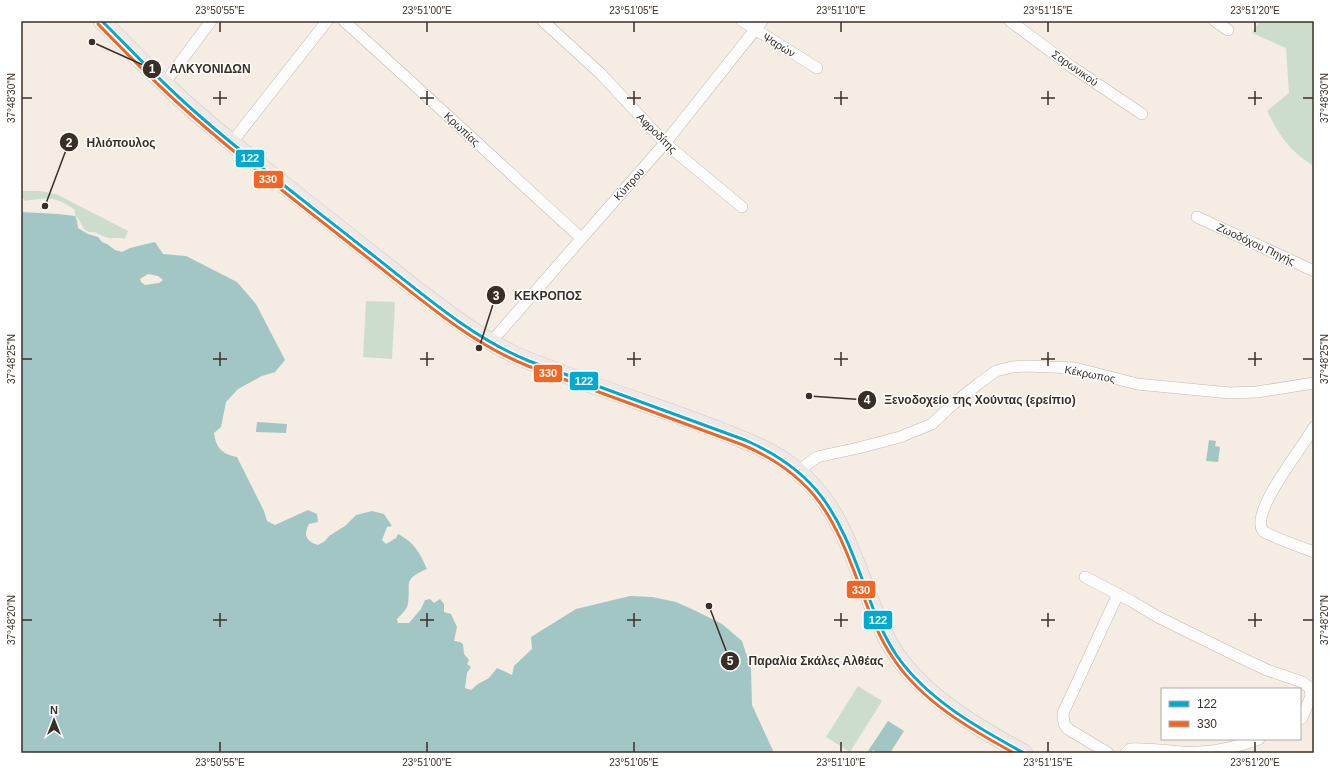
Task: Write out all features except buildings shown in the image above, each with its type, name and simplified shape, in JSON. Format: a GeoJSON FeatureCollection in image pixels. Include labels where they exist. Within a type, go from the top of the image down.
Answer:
{"type":"FeatureCollection","features":[{"type":"Feature","properties":{"kind":"main road"},"geometry":{"type":"LineString","coordinates":[[102,21],[164,84],[206,122],[467,328],[515,355],[576,379],[686,418],[755,445],[786,461],[816,489],[837,520],[886,638],[903,663],[913,675],[951,709],[1024,753]]}},
{"type":"Feature","properties":{"kind":"street"},"geometry":{"type":"LineString","coordinates":[[164,84],[211,21]]}},
{"type":"Feature","properties":{"kind":"street"},"geometry":{"type":"LineString","coordinates":[[232,142],[327,21]]}},
{"type":"Feature","properties":{"kind":"street","name":"Κρωπίας"},"geometry":{"type":"LineString","coordinates":[[344,21],[406,75],[467,134],[581,238]]}},
{"type":"Feature","properties":{"kind":"street","name":"Αφροδίτης"},"geometry":{"type":"LineString","coordinates":[[542,21],[601,74],[665,143],[742,207]]}},
{"type":"Feature","properties":{"kind":"street","name":"Ψαρών"},"geometry":{"type":"LineString","coordinates":[[742,21],[817,68]]}},
{"type":"Feature","properties":{"kind":"street","name":"Κύπρου"},"geometry":{"type":"LineString","coordinates":[[491,342],[665,143],[762,21]]}},
{"type":"Feature","properties":{"kind":"street","name":"Σαρωνικού"},"geometry":{"type":"LineString","coordinates":[[1010,21],[1072,67],[1142,114]]}},
{"type":"Feature","properties":{"kind":"street"},"geometry":{"type":"LineString","coordinates":[[1214,21],[1228,30]]}},
{"type":"Feature","properties":{"kind":"street","name":"Ζωοδόχου Πηγής"},"geometry":{"type":"LineString","coordinates":[[1198,217],[1314,271]]}},
{"type":"Feature","properties":{"kind":"street","name":"Κέκρωπος"},"geometry":{"type":"LineString","coordinates":[[798,471],[817,457],[900,437],[932,424],[952,405],[996,371],[1012,367],[1026,366],[1075,368],[1137,384],[1230,393],[1257,392],[1314,383]]}},
{"type":"Feature","properties":{"kind":"street"},"geometry":{"type":"LineString","coordinates":[[1314,427],[1274,487],[1260,518],[1264,532],[1314,552]]}},
{"type":"Feature","properties":{"kind":"street"},"geometry":{"type":"LineString","coordinates":[[1085,577],[1158,617],[1232,654],[1267,670],[1302,682],[1310,688],[1311,696],[1301,718]]}},
{"type":"Feature","properties":{"kind":"street"},"geometry":{"type":"LineString","coordinates":[[1108,753],[1068,729],[1064,724],[1063,713],[1118,594]]}},
{"type":"Feature","properties":{"kind":"street"},"geometry":{"type":"LineString","coordinates":[[1126,753],[1130,749],[1142,748],[1209,753],[1240,746],[1256,740]]}},
{"type":"Feature","properties":{"kind":"green space"},"geometry":{"type":"Polygon","coordinates":[[[1260,21],[1314,21],[1314,166],[1298,155],[1286,142],[1276,128],[1267,111],[1289,93],[1286,48],[1252,33],[1260,21]]]}},
{"type":"Feature","properties":{"kind":"green space"},"geometry":{"type":"Polygon","coordinates":[[[21,191],[40,191],[56,194],[128,231],[125,239],[109,238],[96,232],[88,232],[75,216],[75,210],[68,205],[57,200],[46,198],[25,201],[21,196],[21,191]]]}},
{"type":"Feature","properties":{"kind":"green space"},"geometry":{"type":"Polygon","coordinates":[[[366,301],[395,302],[392,359],[363,357],[366,301]]]}},
{"type":"Feature","properties":{"kind":"green space"},"geometry":{"type":"Polygon","coordinates":[[[858,686],[882,701],[850,752],[826,737],[858,686]]]}},
{"type":"Feature","properties":{"kind":"water"},"geometry":{"type":"Polygon","coordinates":[[[21,212],[75,216],[78,228],[88,234],[98,237],[102,242],[115,250],[122,252],[130,248],[155,242],[163,254],[186,256],[237,282],[256,304],[285,360],[275,372],[262,376],[238,389],[226,402],[221,427],[214,433],[216,443],[221,450],[227,454],[237,457],[264,511],[267,521],[275,525],[308,510],[317,514],[318,522],[309,524],[306,534],[311,542],[318,545],[345,526],[356,515],[372,511],[384,514],[392,526],[387,527],[382,540],[386,544],[396,538],[398,534],[409,541],[422,558],[427,569],[414,576],[409,582],[408,604],[397,619],[398,623],[409,623],[421,609],[425,600],[430,599],[434,603],[440,599],[444,604],[444,612],[451,614],[457,627],[454,641],[463,644],[464,654],[469,660],[467,664],[471,667],[467,673],[465,688],[471,690],[489,678],[497,668],[512,675],[514,666],[532,649],[531,637],[576,609],[630,596],[652,597],[676,602],[722,624],[742,641],[751,669],[752,705],[774,753],[21,753],[21,212]],[[148,274],[140,279],[145,285],[159,283],[163,280],[158,276],[148,274]]]}},
{"type":"Feature","properties":{"kind":"water"},"geometry":{"type":"Polygon","coordinates":[[[257,422],[287,424],[286,433],[256,432],[257,422]]]}},
{"type":"Feature","properties":{"kind":"water"},"geometry":{"type":"Polygon","coordinates":[[[1209,440],[1216,441],[1215,446],[1220,447],[1218,462],[1206,461],[1209,440]]]}},
{"type":"Feature","properties":{"kind":"water"},"geometry":{"type":"Polygon","coordinates":[[[888,721],[904,731],[890,753],[877,753],[873,750],[871,753],[868,751],[888,721]]]}},
{"type":"Feature","properties":{"kind":"transit line","name":"122"},"geometry":{"type":"LineString","coordinates":[[102,21],[193,110],[235,146],[444,311],[485,339],[529,361],[745,440],[770,452],[791,466],[808,481],[822,497],[834,516],[845,536],[882,630],[897,656],[909,672],[923,686],[955,712],[1024,753]]}},
{"type":"Feature","properties":{"kind":"transit line","name":"330"},"geometry":{"type":"LineString","coordinates":[[98,24],[166,92],[232,150],[442,316],[483,344],[528,366],[743,445],[768,457],[788,470],[805,485],[819,501],[831,519],[878,632],[893,658],[904,673],[932,701],[948,713],[980,734],[1014,753]]}},
{"type":"Feature","properties":{"kind":"place","name":"ΑΛΚΥΟΝΙΔΩΝ"},"geometry":{"type":"Point","coordinates":[92,42]}},
{"type":"Feature","properties":{"kind":"place","name":"Ηλιόπουλος"},"geometry":{"type":"Point","coordinates":[45,206]}},
{"type":"Feature","properties":{"kind":"place","name":"ΚΕΚΡΟΠΟΣ"},"geometry":{"type":"Point","coordinates":[479,348]}},
{"type":"Feature","properties":{"kind":"place","name":"Ξενοδοχείο της Χούντας (ερείπιο)"},"geometry":{"type":"Point","coordinates":[809,396]}},
{"type":"Feature","properties":{"kind":"place","name":"Παραλία Σκάλες Αλθέας"},"geometry":{"type":"Point","coordinates":[709,606]}}]}
